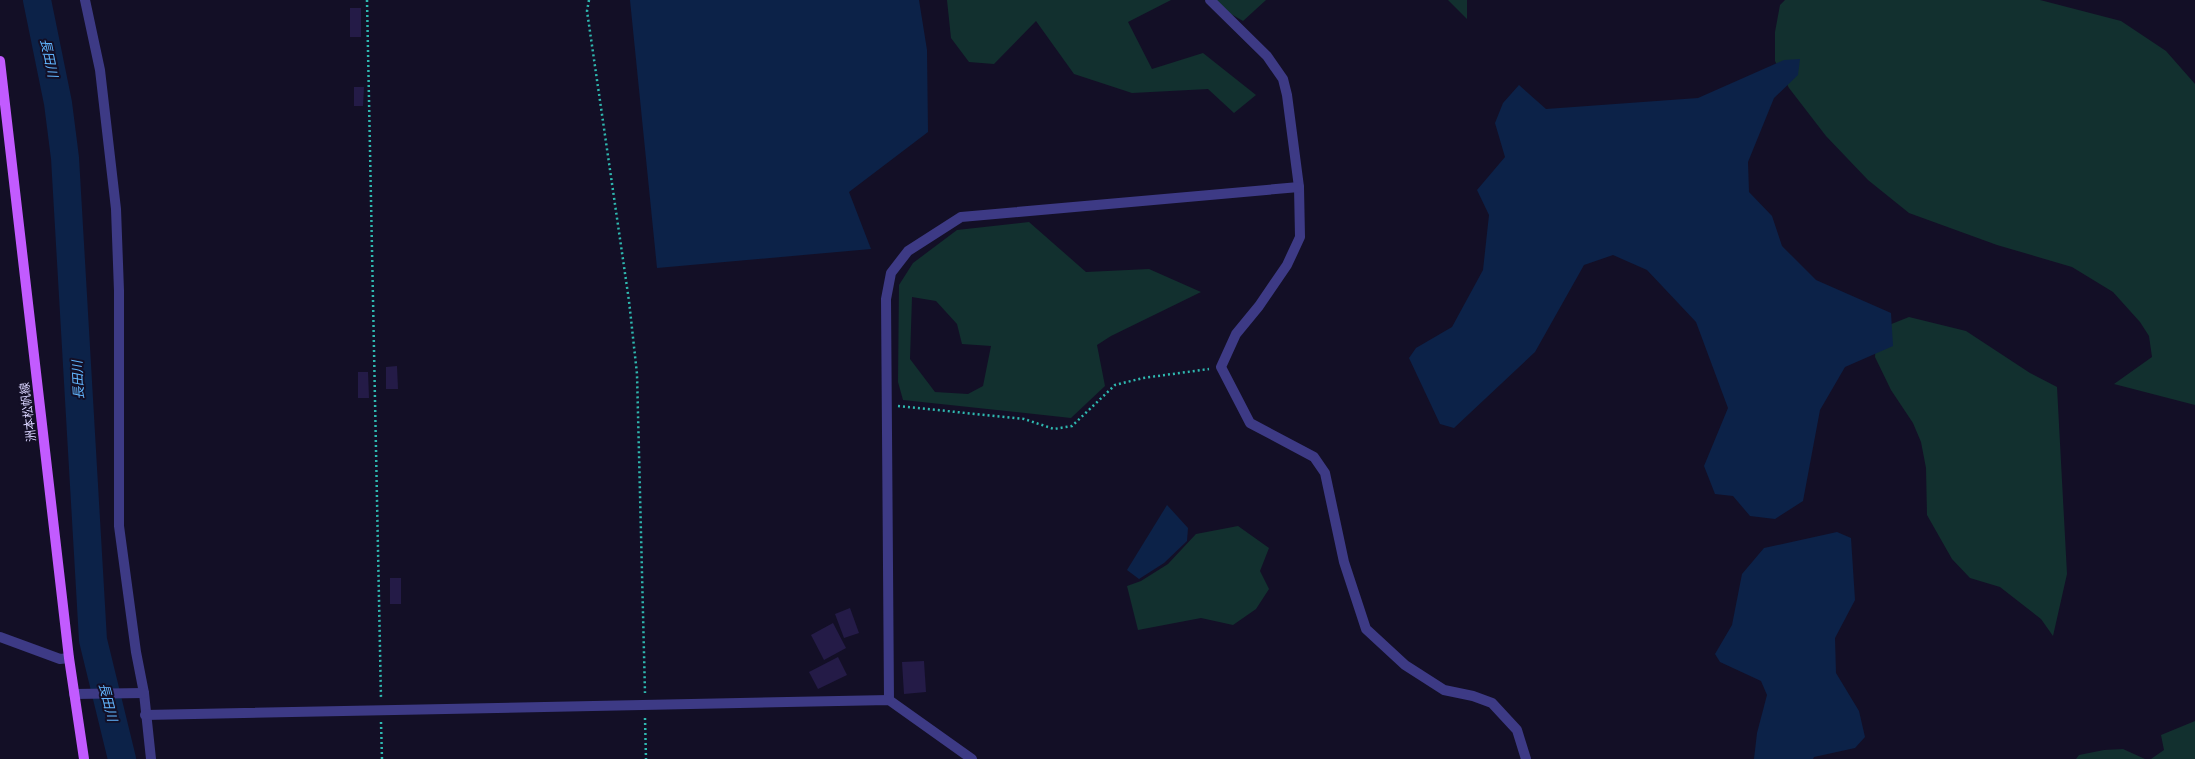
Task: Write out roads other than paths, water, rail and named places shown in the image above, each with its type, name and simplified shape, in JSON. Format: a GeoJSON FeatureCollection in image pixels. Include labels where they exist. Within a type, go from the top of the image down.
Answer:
{"type":"FeatureCollection","features":[{"type":"Feature","properties":{"kind":"main road","name":"洲本松帆線"},"geometry":{"type":"LineString","coordinates":[[0,61],[69,658],[84,759]]}},
{"type":"Feature","properties":{"kind":"street"},"geometry":{"type":"LineString","coordinates":[[85,0],[100,70],[116,209],[119,291],[119,526],[136,652],[144,693],[150,759]]}},
{"type":"Feature","properties":{"kind":"street"},"geometry":{"type":"LineString","coordinates":[[1210,0],[1267,56],[1283,80],[1287,95],[1299,187],[1300,237],[1287,265],[1259,306],[1236,334],[1221,367],[1250,423],[1314,457],[1325,473],[1344,562],[1366,629],[1405,665],[1444,690],[1473,696],[1492,702],[1517,730],[1526,759]]}},
{"type":"Feature","properties":{"kind":"street"},"geometry":{"type":"LineString","coordinates":[[889,700],[888,405],[886,299],[891,273],[908,251],[960,217],[1299,187]]}},
{"type":"Feature","properties":{"kind":"street"},"geometry":{"type":"LineString","coordinates":[[0,637],[60,659],[69,658]]}},
{"type":"Feature","properties":{"kind":"street"},"geometry":{"type":"LineString","coordinates":[[74,694],[144,693]]}},
{"type":"Feature","properties":{"kind":"street"},"geometry":{"type":"LineString","coordinates":[[145,715],[889,700],[972,759]]}},
{"type":"Feature","properties":{"kind":"water"},"geometry":{"type":"Polygon","coordinates":[[[630,0],[919,0],[927,50],[928,132],[849,192],[871,249],[657,268],[630,0]]]}},
{"type":"Feature","properties":{"kind":"water"},"geometry":{"type":"Polygon","coordinates":[[[1800,59],[1798,75],[1774,98],[1748,162],[1749,192],[1772,216],[1782,246],[1816,280],[1891,313],[1893,346],[1845,367],[1820,410],[1803,501],[1775,519],[1750,516],[1733,496],[1715,494],[1704,466],[1728,408],[1696,322],[1647,270],[1613,255],[1584,265],[1535,352],[1454,428],[1440,424],[1409,358],[1416,348],[1452,327],[1483,270],[1489,215],[1477,190],[1505,157],[1495,123],[1503,103],[1519,85],[1546,109],[1698,98],[1784,60],[1800,59]]]}},
{"type":"Feature","properties":{"kind":"water"},"geometry":{"type":"Polygon","coordinates":[[[1167,505],[1188,528],[1187,541],[1164,563],[1139,579],[1127,570],[1167,505]]]}},
{"type":"Feature","properties":{"kind":"water"},"geometry":{"type":"Polygon","coordinates":[[[1837,532],[1851,538],[1855,600],[1835,638],[1836,673],[1859,711],[1865,737],[1855,748],[1814,757],[1813,759],[1754,759],[1757,733],[1767,695],[1761,681],[1720,662],[1715,654],[1732,625],[1742,574],[1764,548],[1837,532]]]}},
{"type":"Feature","properties":{"kind":"waterway","name":"長田川"},"geometry":{"type":"LineString","coordinates":[[37,0],[58,103],[65,158],[93,640],[122,759]]}}]}
